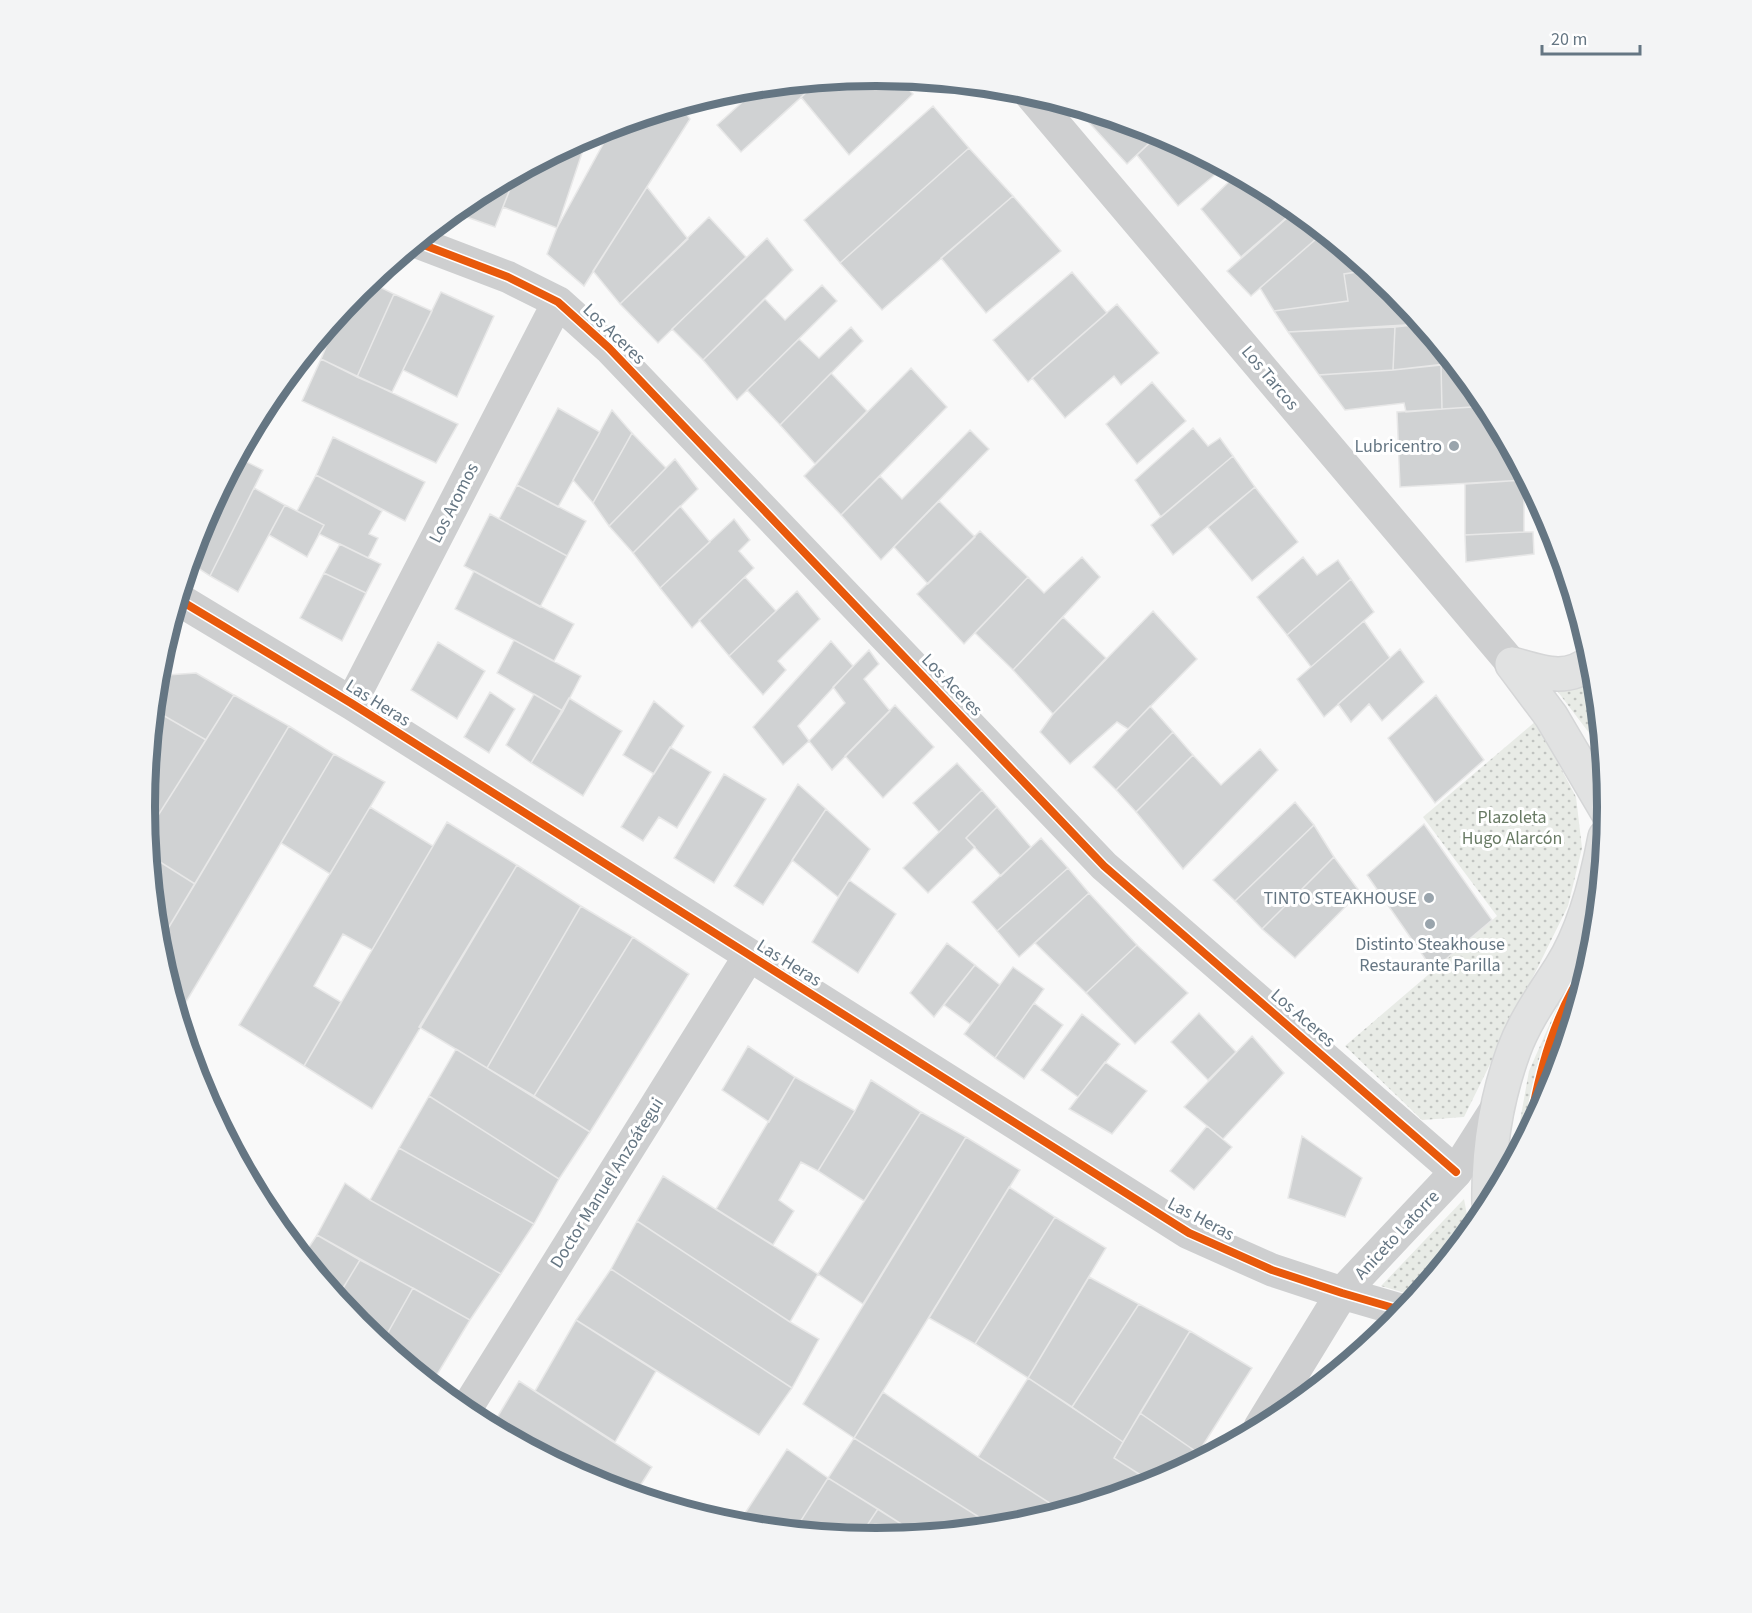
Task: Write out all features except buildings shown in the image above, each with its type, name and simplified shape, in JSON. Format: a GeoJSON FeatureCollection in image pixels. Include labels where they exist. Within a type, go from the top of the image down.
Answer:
{"type":"FeatureCollection","features":[{"type":"Feature","properties":{"kind":"main road"},"geometry":{"type":"LineString","coordinates":[[1512,664],[1552,675],[1583,668]]}},
{"type":"Feature","properties":{"kind":"main road"},"geometry":{"type":"LineString","coordinates":[[1512,664],[1551,716],[1596,793]]}},
{"type":"Feature","properties":{"kind":"main road"},"geometry":{"type":"LineString","coordinates":[[1489,1185],[1492,1141],[1498,1106],[1514,1049],[1540,997],[1562,965],[1591,895]]}},
{"type":"Feature","properties":{"kind":"main road"},"geometry":{"type":"LineString","coordinates":[[1562,965],[1583,946]]}},
{"type":"Feature","properties":{"kind":"street","name":"Los Tarcos"},"geometry":{"type":"LineString","coordinates":[[1038,104],[1512,664]]}},
{"type":"Feature","properties":{"kind":"street","name":"Los Aceres"},"geometry":{"type":"LineString","coordinates":[[424,245],[508,278],[558,302],[609,348],[1104,866],[1456,1172]]}},
{"type":"Feature","properties":{"kind":"street","name":"Los Aromos"},"geometry":{"type":"LineString","coordinates":[[351,703],[558,302]]}},
{"type":"Feature","properties":{"kind":"street","name":"Las Heras"},"geometry":{"type":"LineString","coordinates":[[185,603],[351,703],[1189,1233],[1272,1270],[1394,1308]]}},
{"type":"Feature","properties":{"kind":"street","name":"Doctor Manuel Anzoátegui"},"geometry":{"type":"LineString","coordinates":[[470,1403],[749,956]]}},
{"type":"Feature","properties":{"kind":"street","name":"Aniceto Latorre"},"geometry":{"type":"LineString","coordinates":[[1270,1410],[1342,1293],[1386,1249],[1456,1172],[1498,1106]]}},
{"type":"Feature","properties":{"kind":"green space"},"geometry":{"type":"Polygon","coordinates":[[[1585,684],[1591,712],[1593,738],[1558,692],[1585,684]]]}},
{"type":"Feature","properties":{"kind":"green space","name":"Plazoleta Hugo Alarcón"},"geometry":{"type":"Polygon","coordinates":[[[1536,721],[1576,797],[1582,848],[1568,906],[1464,1117],[1422,1120],[1345,1046],[1497,916],[1423,817],[1536,721]]]}},
{"type":"Feature","properties":{"kind":"green space"},"geometry":{"type":"Polygon","coordinates":[[[1578,967],[1559,1038],[1517,1135],[1529,1071],[1569,980],[1578,967]]]}},
{"type":"Feature","properties":{"kind":"green space"},"geometry":{"type":"Polygon","coordinates":[[[1464,1199],[1467,1218],[1407,1293],[1381,1286],[1464,1199]]]}},
{"type":"Feature","properties":{"kind":"cycle path"},"geometry":{"type":"LineString","coordinates":[[424,245],[508,277],[558,302],[609,348],[1104,866],[1456,1172]]}},
{"type":"Feature","properties":{"kind":"cycle path"},"geometry":{"type":"LineString","coordinates":[[185,603],[351,703],[1189,1233],[1272,1270],[1394,1308]]}},
{"type":"Feature","properties":{"kind":"cycle path"},"geometry":{"type":"LineString","coordinates":[[1536,1095],[1543,1064],[1557,1022],[1573,990]]}},
{"type":"Feature","properties":{"kind":"place","name":"Lubricentro"},"geometry":{"type":"Point","coordinates":[1454,446]}},
{"type":"Feature","properties":{"kind":"place","name":"TINTO STEAKHOUSE"},"geometry":{"type":"Point","coordinates":[1429,898]}},
{"type":"Feature","properties":{"kind":"place","name":"Distinto Steakhouse Restaurante Parilla"},"geometry":{"type":"Point","coordinates":[1430,924]}}]}
